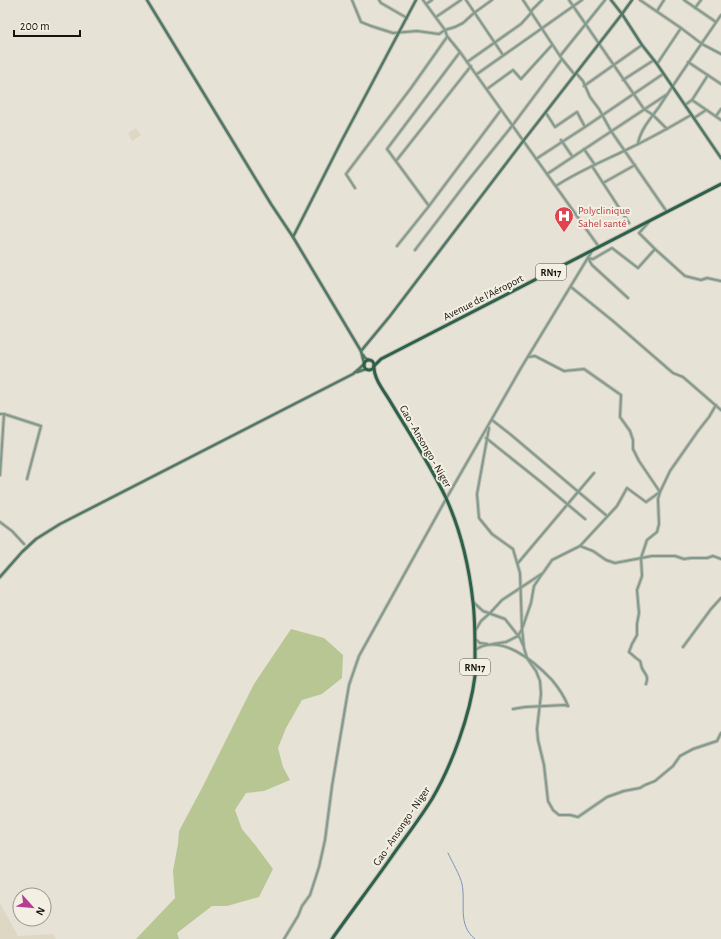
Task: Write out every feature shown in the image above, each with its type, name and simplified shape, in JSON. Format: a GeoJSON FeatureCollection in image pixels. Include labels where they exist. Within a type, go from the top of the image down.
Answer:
{"type":"FeatureCollection","features":[{"type":"Feature","properties":{"kind":"main road","name":"Avenue de l'Aéroport"},"geometry":{"type":"LineString","coordinates":[[381,359],[721,184]]}},
{"type":"Feature","properties":{"kind":"main road","name":"RN17"},"geometry":{"type":"LineString","coordinates":[[370,360],[376,361],[381,359]]}},
{"type":"Feature","properties":{"kind":"main road","name":"RN17"},"geometry":{"type":"LineString","coordinates":[[376,377],[374,366],[381,359]]}},
{"type":"Feature","properties":{"kind":"main road"},"geometry":{"type":"LineString","coordinates":[[366,360],[370,360],[374,366],[367,370],[364,367],[364,363],[366,360]]}},
{"type":"Feature","properties":{"kind":"main road","name":"RN17"},"geometry":{"type":"LineString","coordinates":[[367,370],[376,377]]}},
{"type":"Feature","properties":{"kind":"main road","name":"Gao - Ansongo - Niger"},"geometry":{"type":"LineString","coordinates":[[332,939],[419,819],[443,778],[453,755],[469,705],[475,675],[475,616],[465,551],[456,523],[433,471],[404,426],[376,377]]}},
{"type":"Feature","properties":{"kind":"street"},"geometry":{"type":"LineString","coordinates":[[147,0],[365,358],[370,360]]}},
{"type":"Feature","properties":{"kind":"street"},"geometry":{"type":"LineString","coordinates":[[352,0],[361,22],[393,33],[417,31],[439,34],[445,30],[463,24],[474,13],[492,0]]}},
{"type":"Feature","properties":{"kind":"street"},"geometry":{"type":"LineString","coordinates":[[379,0],[407,18]]}},
{"type":"Feature","properties":{"kind":"street"},"geometry":{"type":"LineString","coordinates":[[292,237],[416,0]]}},
{"type":"Feature","properties":{"kind":"street"},"geometry":{"type":"LineString","coordinates":[[423,0],[445,30],[447,36],[471,66],[599,247]]}},
{"type":"Feature","properties":{"kind":"street"},"geometry":{"type":"LineString","coordinates":[[426,4],[432,0]]}},
{"type":"Feature","properties":{"kind":"street"},"geometry":{"type":"LineString","coordinates":[[436,17],[461,0]]}},
{"type":"Feature","properties":{"kind":"street"},"geometry":{"type":"LineString","coordinates":[[466,0],[503,55]]}},
{"type":"Feature","properties":{"kind":"street"},"geometry":{"type":"LineString","coordinates":[[523,0],[562,59],[582,81],[611,131],[667,212]]}},
{"type":"Feature","properties":{"kind":"street"},"geometry":{"type":"LineString","coordinates":[[467,62],[522,24],[532,10],[542,0]]}},
{"type":"Feature","properties":{"kind":"street"},"geometry":{"type":"LineString","coordinates":[[569,0],[644,109],[653,115],[667,129]]}},
{"type":"Feature","properties":{"kind":"street"},"geometry":{"type":"LineString","coordinates":[[476,74],[582,0]]}},
{"type":"Feature","properties":{"kind":"street"},"geometry":{"type":"LineString","coordinates":[[560,56],[604,0]]}},
{"type":"Feature","properties":{"kind":"street"},"geometry":{"type":"LineString","coordinates":[[611,0],[622,14],[642,46],[664,74],[721,158]]}},
{"type":"Feature","properties":{"kind":"street"},"geometry":{"type":"LineString","coordinates":[[0,577],[22,552],[36,539],[60,524],[355,372],[364,363],[362,352],[632,0]]}},
{"type":"Feature","properties":{"kind":"street"},"geometry":{"type":"LineString","coordinates":[[640,0],[702,44],[721,54]]}},
{"type":"Feature","properties":{"kind":"street"},"geometry":{"type":"LineString","coordinates":[[656,11],[664,0]]}},
{"type":"Feature","properties":{"kind":"street"},"geometry":{"type":"LineString","coordinates":[[684,0],[716,22]]}},
{"type":"Feature","properties":{"kind":"street"},"geometry":{"type":"LineString","coordinates":[[695,8],[701,0]]}},
{"type":"Feature","properties":{"kind":"street"},"geometry":{"type":"LineString","coordinates":[[638,144],[639,136],[721,15]]}},
{"type":"Feature","properties":{"kind":"street"},"geometry":{"type":"LineString","coordinates":[[657,64],[681,28]]}},
{"type":"Feature","properties":{"kind":"street"},"geometry":{"type":"LineString","coordinates":[[355,188],[346,174],[411,88],[447,36]]}},
{"type":"Feature","properties":{"kind":"street"},"geometry":{"type":"LineString","coordinates":[[487,89],[513,70],[521,79],[552,45]]}},
{"type":"Feature","properties":{"kind":"street"},"geometry":{"type":"LineString","coordinates":[[584,86],[642,46]]}},
{"type":"Feature","properties":{"kind":"street"},"geometry":{"type":"LineString","coordinates":[[429,206],[387,149],[460,52]]}},
{"type":"Feature","properties":{"kind":"street"},"geometry":{"type":"LineString","coordinates":[[415,250],[512,126],[562,59]]}},
{"type":"Feature","properties":{"kind":"street"},"geometry":{"type":"LineString","coordinates":[[624,80],[654,60]]}},
{"type":"Feature","properties":{"kind":"street"},"geometry":{"type":"LineString","coordinates":[[688,62],[721,84]]}},
{"type":"Feature","properties":{"kind":"street"},"geometry":{"type":"LineString","coordinates":[[396,161],[471,66]]}},
{"type":"Feature","properties":{"kind":"street"},"geometry":{"type":"LineString","coordinates":[[536,159],[664,74]]}},
{"type":"Feature","properties":{"kind":"street"},"geometry":{"type":"LineString","coordinates":[[685,105],[692,100],[708,75]]}},
{"type":"Feature","properties":{"kind":"street"},"geometry":{"type":"LineString","coordinates":[[547,174],[666,95]]}},
{"type":"Feature","properties":{"kind":"street"},"geometry":{"type":"LineString","coordinates":[[692,100],[721,120]]}},
{"type":"Feature","properties":{"kind":"street"},"geometry":{"type":"LineString","coordinates":[[397,246],[502,110]]}},
{"type":"Feature","properties":{"kind":"street"},"geometry":{"type":"LineString","coordinates":[[694,119],[706,110]]}},
{"type":"Feature","properties":{"kind":"street"},"geometry":{"type":"LineString","coordinates":[[716,116],[721,110]]}},
{"type":"Feature","properties":{"kind":"street"},"geometry":{"type":"LineString","coordinates":[[546,113],[555,127],[577,112],[585,127]]}},
{"type":"Feature","properties":{"kind":"street"},"geometry":{"type":"LineString","coordinates":[[556,186],[576,174],[625,151],[692,115]]}},
{"type":"Feature","properties":{"kind":"street"},"geometry":{"type":"LineString","coordinates":[[561,141],[572,156]]}},
{"type":"Feature","properties":{"kind":"street"},"geometry":{"type":"LineString","coordinates":[[584,149],[595,165]]}},
{"type":"Feature","properties":{"kind":"street"},"geometry":{"type":"LineString","coordinates":[[603,183],[635,165]]}},
{"type":"Feature","properties":{"kind":"street"},"geometry":{"type":"LineString","coordinates":[[592,166],[629,223]]}},
{"type":"Feature","properties":{"kind":"street"},"geometry":{"type":"LineString","coordinates":[[651,220],[639,233],[685,276],[701,280],[707,278],[721,282]]}},
{"type":"Feature","properties":{"kind":"street"},"geometry":{"type":"LineString","coordinates":[[588,258],[593,259],[612,248],[638,268],[656,249]]}},
{"type":"Feature","properties":{"kind":"street"},"geometry":{"type":"LineString","coordinates":[[284,939],[298,916],[302,906],[310,895],[319,868],[325,840],[332,786],[349,684],[363,649],[528,357],[593,250]]}},
{"type":"Feature","properties":{"kind":"street"},"geometry":{"type":"LineString","coordinates":[[588,258],[592,265],[628,298]]}},
{"type":"Feature","properties":{"kind":"street"},"geometry":{"type":"LineString","coordinates":[[571,287],[673,373],[683,377],[721,410]]}},
{"type":"Feature","properties":{"kind":"street"},"geometry":{"type":"LineString","coordinates":[[528,357],[535,356],[564,371],[584,369],[621,395],[620,417],[630,431],[634,449],[660,492]]}},
{"type":"Feature","properties":{"kind":"street"},"geometry":{"type":"LineString","coordinates":[[355,372],[367,370]]}},
{"type":"Feature","properties":{"kind":"street"},"geometry":{"type":"LineString","coordinates":[[646,684],[648,678],[642,669],[640,661],[629,652],[637,634],[639,613],[637,590],[642,576],[641,558],[647,540],[657,532],[659,524],[658,499],[670,471],[716,405]]}},
{"type":"Feature","properties":{"kind":"street"},"geometry":{"type":"LineString","coordinates":[[0,414],[40,426],[27,479]]}},
{"type":"Feature","properties":{"kind":"street"},"geometry":{"type":"LineString","coordinates":[[0,475],[4,414]]}},
{"type":"Feature","properties":{"kind":"street"},"geometry":{"type":"LineString","coordinates":[[492,420],[608,516]]}},
{"type":"Feature","properties":{"kind":"street"},"geometry":{"type":"LineString","coordinates":[[489,425],[477,494],[479,518],[492,534],[513,549],[520,573],[524,648],[526,658],[536,670],[540,681],[541,694],[537,729],[538,740],[544,764],[548,801],[553,810],[559,815],[578,817],[607,797],[624,791],[640,788],[645,784],[655,781],[673,766],[680,756],[692,749],[717,741],[721,733]]}},
{"type":"Feature","properties":{"kind":"street"},"geometry":{"type":"LineString","coordinates":[[486,438],[542,482],[585,519]]}},
{"type":"Feature","properties":{"kind":"street"},"geometry":{"type":"LineString","coordinates":[[518,562],[594,473]]}},
{"type":"Feature","properties":{"kind":"street"},"geometry":{"type":"LineString","coordinates":[[475,650],[480,646],[506,642],[518,636],[522,629],[531,602],[534,586],[542,573],[552,560],[580,546],[617,506],[627,488],[646,502],[660,492]]}},
{"type":"Feature","properties":{"kind":"street"},"geometry":{"type":"LineString","coordinates":[[0,522],[12,531],[24,544]]}},
{"type":"Feature","properties":{"kind":"street"},"geometry":{"type":"LineString","coordinates":[[580,546],[593,551],[606,560],[615,563],[652,556],[675,556],[684,559],[707,558],[714,556],[721,559]]}},
{"type":"Feature","properties":{"kind":"street"},"geometry":{"type":"LineString","coordinates":[[475,631],[480,621],[502,600],[542,573]]}},
{"type":"Feature","properties":{"kind":"street"},"geometry":{"type":"LineString","coordinates":[[683,647],[721,598]]}},
{"type":"Feature","properties":{"kind":"street"},"geometry":{"type":"LineString","coordinates":[[473,602],[483,612],[505,619],[518,636],[524,648]]}},
{"type":"Feature","properties":{"kind":"street"},"geometry":{"type":"LineString","coordinates":[[475,639],[480,643],[503,646],[526,658],[553,681],[568,706],[525,707],[513,709]]}},
{"type":"Feature","properties":{"kind":"shaded area"},"geometry":{"type":"Polygon","coordinates":[[[136,128],[141,135],[132,141],[128,133],[136,128]]]}},
{"type":"Feature","properties":{"kind":"shaded area"},"geometry":{"type":"Polygon","coordinates":[[[0,903],[18,936],[53,934],[56,939],[0,939],[0,903]]]}},
{"type":"Feature","properties":{"kind":"green space"},"geometry":{"type":"Polygon","coordinates":[[[291,629],[324,638],[343,655],[342,678],[322,694],[302,700],[286,728],[278,748],[283,767],[290,780],[264,791],[246,793],[235,810],[242,829],[273,869],[259,897],[227,906],[212,906],[177,933],[179,939],[136,939],[175,898],[173,871],[179,831],[254,684],[291,629]]]}},
{"type":"Feature","properties":{"kind":"waterway"},"geometry":{"type":"LineString","coordinates":[[448,853],[462,884],[463,913],[466,927],[475,939]]}},
{"type":"Feature","properties":{"kind":"place","name":"Polyclinique Sahel santé"},"geometry":{"type":"Point","coordinates":[564,233]}}]}
